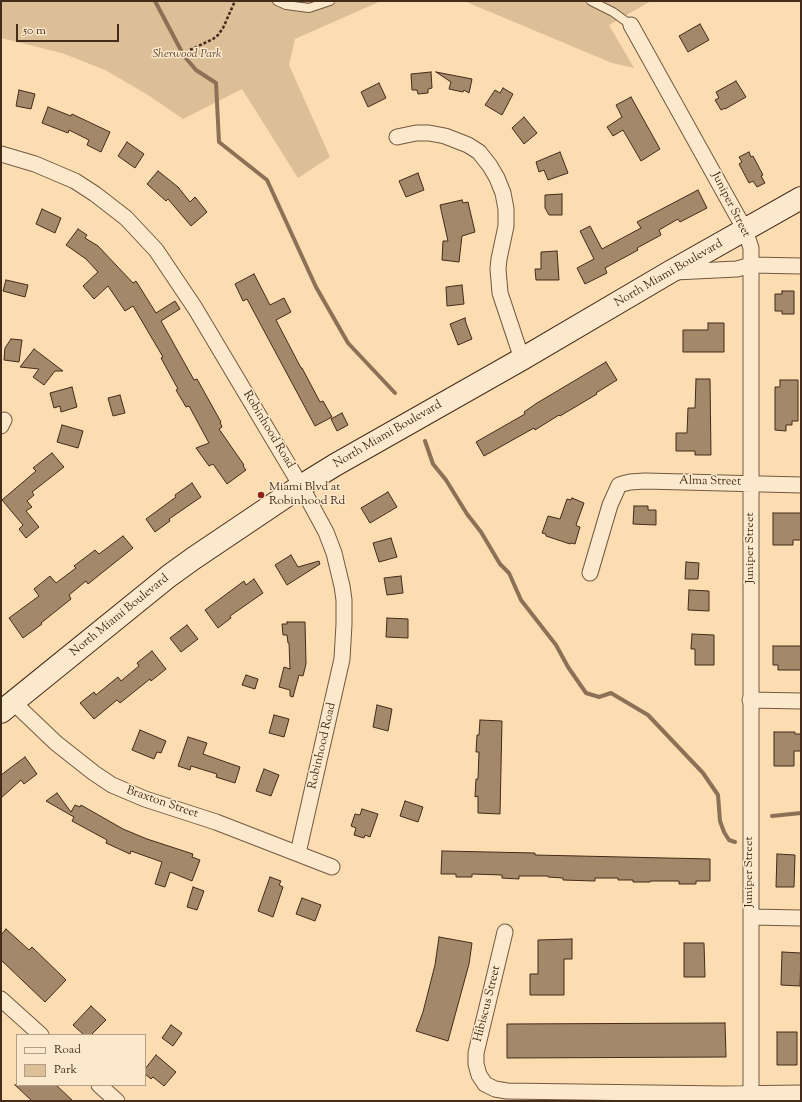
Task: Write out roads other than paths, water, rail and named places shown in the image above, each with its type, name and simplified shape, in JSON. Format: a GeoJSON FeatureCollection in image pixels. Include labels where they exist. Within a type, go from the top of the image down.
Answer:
{"type":"FeatureCollection","features":[{"type":"Feature","properties":{"kind":"main road","name":"North Miami Boulevard"},"geometry":{"type":"LineString","coordinates":[[7,707],[169,576],[301,486],[670,272],[801,198]]}},
{"type":"Feature","properties":{"kind":"street","name":"Juniper Street"},"geometry":{"type":"LineString","coordinates":[[631,25],[745,230],[751,248],[751,1098]]}},
{"type":"Feature","properties":{"kind":"street"},"geometry":{"type":"LineString","coordinates":[[398,137],[416,133],[429,133],[450,138],[468,145],[478,152],[490,166],[497,178],[503,194],[506,209],[506,226],[499,264],[500,293],[522,359]]}},
{"type":"Feature","properties":{"kind":"street","name":"Robinhood Road"},"geometry":{"type":"LineString","coordinates":[[1,154],[35,164],[75,181],[90,190],[126,218],[156,250],[195,308],[301,486],[326,532],[334,553],[342,586],[344,624],[342,659],[340,674],[298,853]]}},
{"type":"Feature","properties":{"kind":"street"},"geometry":{"type":"LineString","coordinates":[[670,272],[737,269],[751,265],[801,266]]}},
{"type":"Feature","properties":{"kind":"street","name":"Alma Street"},"geometry":{"type":"LineString","coordinates":[[590,573],[610,505],[619,485],[630,482],[645,481],[801,485]]}},
{"type":"Feature","properties":{"kind":"street"},"geometry":{"type":"LineString","coordinates":[[750,700],[801,701]]}},
{"type":"Feature","properties":{"kind":"street","name":"Braxton Street"},"geometry":{"type":"LineString","coordinates":[[7,707],[112,785],[145,800],[216,822],[332,867]]}},
{"type":"Feature","properties":{"kind":"street"},"geometry":{"type":"LineString","coordinates":[[751,917],[801,918]]}},
{"type":"Feature","properties":{"kind":"street","name":"Hibiscus Street"},"geometry":{"type":"LineString","coordinates":[[505,932],[476,1053],[476,1064],[479,1075],[485,1084],[495,1089],[507,1091],[751,1098]]}},
{"type":"Feature","properties":{"kind":"street"},"geometry":{"type":"LineString","coordinates":[[1,999],[40,1034]]}},
{"type":"Feature","properties":{"kind":"street"},"geometry":{"type":"LineString","coordinates":[[100,1086],[118,1101]]}},
{"type":"Feature","properties":{"kind":"street"},"geometry":{"type":"LineString","coordinates":[[751,1098],[801,1093]]}},
{"type":"Feature","properties":{"kind":"lane"},"geometry":{"type":"LineString","coordinates":[[277,1],[286,5],[309,8],[330,1]]}},
{"type":"Feature","properties":{"kind":"lane"},"geometry":{"type":"LineString","coordinates":[[592,1],[613,12],[631,25]]}},
{"type":"Feature","properties":{"kind":"waterway"},"geometry":{"type":"LineString","coordinates":[[155,1],[184,56],[196,70],[216,83],[219,142],[267,180],[316,287],[348,343],[395,393]]}},
{"type":"Feature","properties":{"kind":"waterway"},"geometry":{"type":"LineString","coordinates":[[425,441],[433,464],[446,480],[467,514],[481,532],[500,564],[509,573],[521,600],[556,645],[568,667],[586,693],[599,697],[611,693],[648,715],[703,773],[718,795],[720,821],[724,832],[729,840],[735,842]]}},
{"type":"Feature","properties":{"kind":"waterway"},"geometry":{"type":"LineString","coordinates":[[772,816],[801,813]]}},
{"type":"Feature","properties":{"kind":"place","name":"Miami Blvd at Robinhood Rd"},"geometry":{"type":"Point","coordinates":[261,495]}},
{"type":"Feature","properties":{"kind":"park label","name":"Sherwood Park"},"geometry":{"type":"Point","coordinates":[187,55]}}]}
